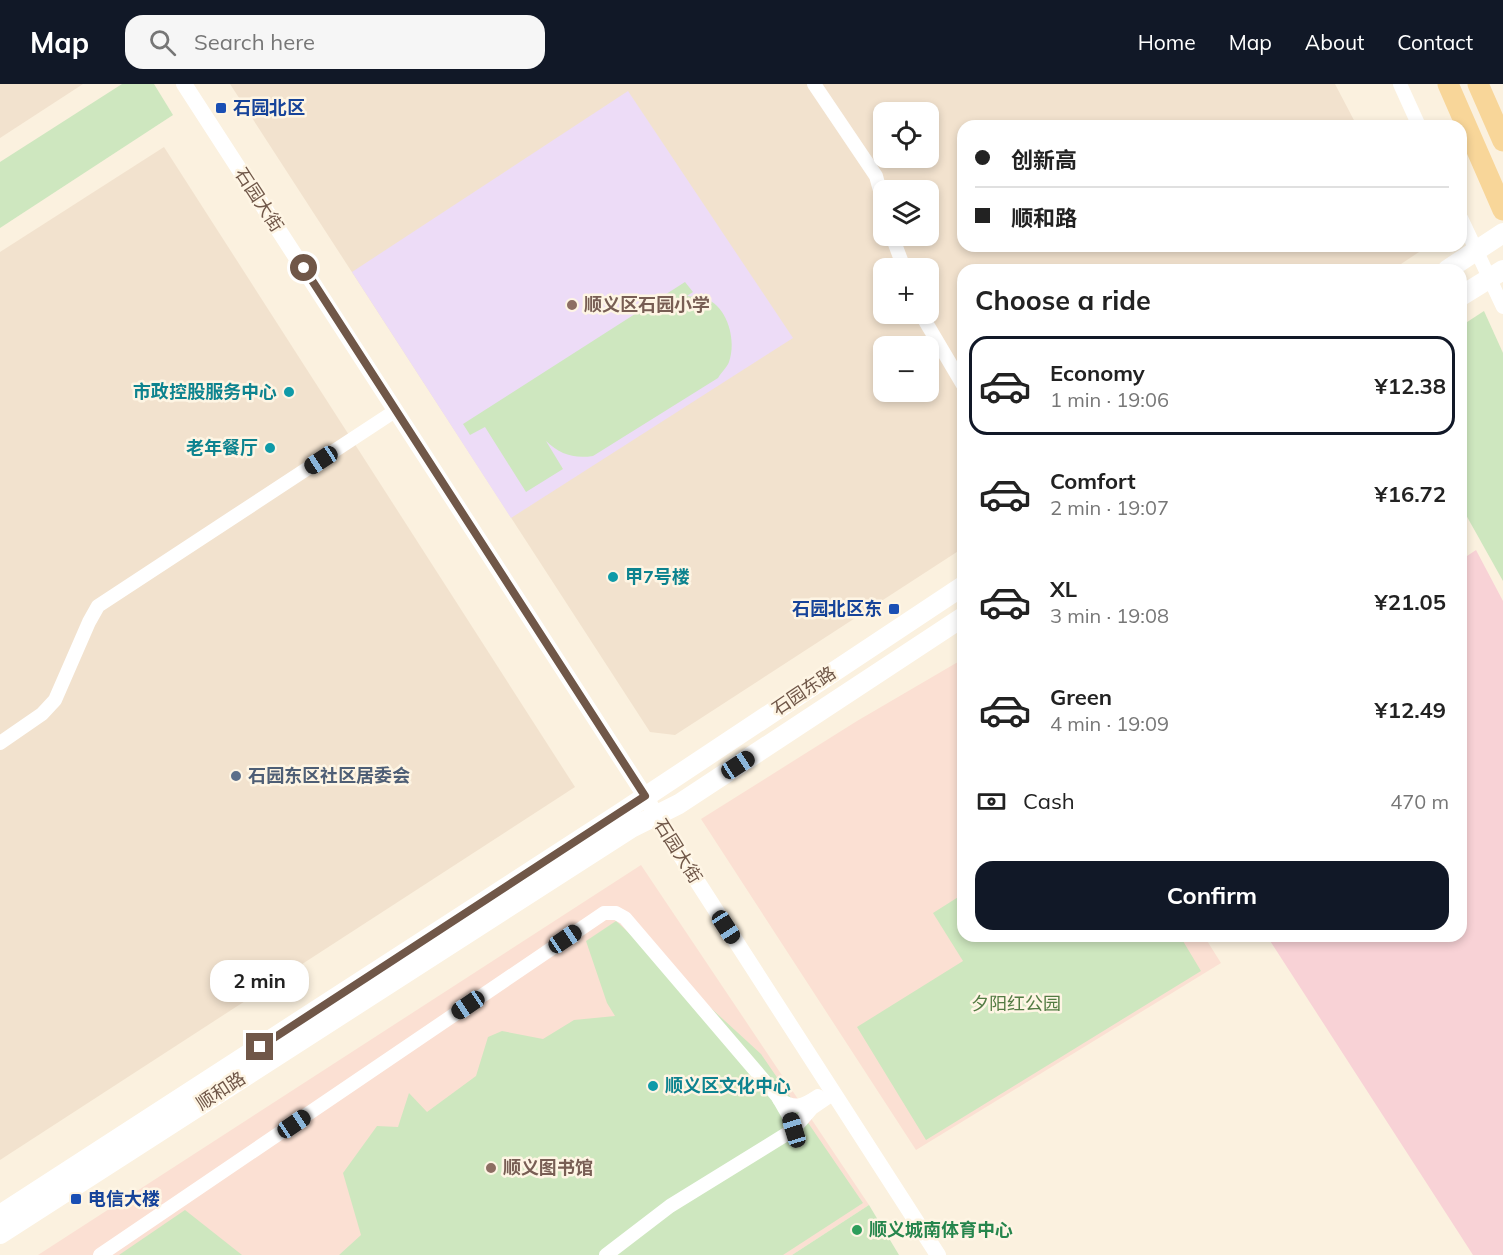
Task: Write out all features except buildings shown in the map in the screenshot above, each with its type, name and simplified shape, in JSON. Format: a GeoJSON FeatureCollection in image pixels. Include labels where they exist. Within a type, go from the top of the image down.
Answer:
{"type":"FeatureCollection","features":[{"type":"Feature","properties":{"kind":"main road"},"geometry":{"type":"LineString","coordinates":[[1448,84],[1464,120]]}},
{"type":"Feature","properties":{"kind":"main road"},"geometry":{"type":"LineString","coordinates":[[1478,84],[1503,141]]}},
{"type":"Feature","properties":{"kind":"main road"},"geometry":{"type":"LineString","coordinates":[[1467,128],[1503,210]]}},
{"type":"Feature","properties":{"kind":"main road"},"geometry":{"type":"LineString","coordinates":[[1456,264],[1503,233]]}},
{"type":"Feature","properties":{"kind":"main road"},"geometry":{"type":"LineString","coordinates":[[1467,292],[1496,274]]}},
{"type":"Feature","properties":{"kind":"main road","name":"石园东路"},"geometry":{"type":"LineString","coordinates":[[645,796],[957,590]]}},
{"type":"Feature","properties":{"kind":"main road","name":"石园东路"},"geometry":{"type":"LineString","coordinates":[[657,816],[679,804],[957,621]]}},
{"type":"Feature","properties":{"kind":"main road","name":"顺和路"},"geometry":{"type":"LineString","coordinates":[[0,1215],[645,796]]}},
{"type":"Feature","properties":{"kind":"main road","name":"顺和路"},"geometry":{"type":"LineString","coordinates":[[0,1234],[631,828],[657,816]]}},
{"type":"Feature","properties":{"kind":"street","name":"石园大街"},"geometry":{"type":"LineString","coordinates":[[184,84],[645,796],[938,1255]]}},
{"type":"Feature","properties":{"kind":"street"},"geometry":{"type":"LineString","coordinates":[[814,84],[877,180]]}},
{"type":"Feature","properties":{"kind":"street"},"geometry":{"type":"LineString","coordinates":[[1400,84],[1416,120]]}},
{"type":"Feature","properties":{"kind":"street"},"geometry":{"type":"LineString","coordinates":[[1467,230],[1477,251],[1496,274],[1503,307]]}},
{"type":"Feature","properties":{"kind":"street"},"geometry":{"type":"LineString","coordinates":[[927,324],[957,375]]}},
{"type":"Feature","properties":{"kind":"street"},"geometry":{"type":"LineString","coordinates":[[0,743],[42,714],[55,700],[98,606],[395,411]]}},
{"type":"Feature","properties":{"kind":"street"},"geometry":{"type":"LineString","coordinates":[[100,1255],[604,913],[616,913],[625,918],[778,1097],[794,1130]]}},
{"type":"Feature","properties":{"kind":"street"},"geometry":{"type":"LineString","coordinates":[[778,1097],[788,1105],[796,1106],[832,1091]]}},
{"type":"Feature","properties":{"kind":"street"},"geometry":{"type":"LineString","coordinates":[[606,1255],[670,1206],[794,1130],[812,1108],[832,1091]]}},
{"type":"Feature","properties":{"kind":"shaded area"},"geometry":{"type":"Polygon","coordinates":[[[0,84],[83,84],[0,138],[0,84]]]}},
{"type":"Feature","properties":{"kind":"shaded area","name":"石园北区"},"geometry":{"type":"Polygon","coordinates":[[[230,84],[1335,84],[1354,120],[957,120],[957,252],[1419,252],[1401,264],[957,264],[957,552],[675,735],[650,732],[230,84]]]}},
{"type":"Feature","properties":{"kind":"shaded area","name":"顺义区石园小学"},"geometry":{"type":"Polygon","coordinates":[[[628,91],[793,338],[511,518],[352,272],[628,91]]]}},
{"type":"Feature","properties":{"kind":"shaded area"},"geometry":{"type":"Polygon","coordinates":[[[164,147],[575,787],[0,1160],[0,252],[164,147]]]}},
{"type":"Feature","properties":{"kind":"shaded area"},"geometry":{"type":"Polygon","coordinates":[[[1476,550],[1503,601],[1503,1255],[1473,1255],[1271,942],[1467,942],[1467,556],[1476,550]]]}},
{"type":"Feature","properties":{"kind":"shaded area"},"geometry":{"type":"Polygon","coordinates":[[[957,663],[957,942],[1208,942],[1221,963],[916,1150],[701,819],[857,721],[957,663]]]}},
{"type":"Feature","properties":{"kind":"shaded area","name":"顺义区文化中心"},"geometry":{"type":"Polygon","coordinates":[[[641,865],[869,1205],[792,1255],[38,1255],[641,865]]]}},
{"type":"Feature","properties":{"kind":"green space"},"geometry":{"type":"Polygon","coordinates":[[[122,84],[154,84],[173,115],[0,228],[0,162],[122,84]]]}},
{"type":"Feature","properties":{"kind":"green space"},"geometry":{"type":"Polygon","coordinates":[[[685,282],[693,292],[687,296],[701,297],[710,301],[717,306],[728,323],[732,343],[731,353],[728,364],[718,378],[593,456],[579,457],[567,454],[546,441],[563,469],[526,492],[485,427],[470,435],[463,424],[685,282]]]}},
{"type":"Feature","properties":{"kind":"green space"},"geometry":{"type":"Polygon","coordinates":[[[1484,311],[1503,353],[1503,581],[1467,517],[1467,322],[1484,311]]]}},
{"type":"Feature","properties":{"kind":"green space","name":"夕阳红公园"},"geometry":{"type":"Polygon","coordinates":[[[957,898],[957,942],[1184,942],[1201,971],[926,1140],[857,1027],[963,961],[933,913],[957,898]]]}},
{"type":"Feature","properties":{"kind":"green space","name":"顺义区文化中心"},"geometry":{"type":"Polygon","coordinates":[[[616,921],[761,1054],[863,1203],[783,1255],[339,1255],[361,1235],[343,1173],[377,1126],[398,1127],[409,1093],[427,1112],[476,1076],[488,1037],[502,1031],[543,1039],[574,1020],[615,1016],[607,1003],[586,941],[616,921]]]}},
{"type":"Feature","properties":{"kind":"green space","name":"顺义城南体育中心"},"geometry":{"type":"Polygon","coordinates":[[[869,1205],[899,1255],[792,1255],[869,1205]]]}},
{"type":"Feature","properties":{"kind":"green space"},"geometry":{"type":"Polygon","coordinates":[[[185,1210],[242,1255],[119,1255],[185,1210]]]}},
{"type":"Feature","properties":{"kind":"place","name":"石园北区"},"geometry":{"type":"Point","coordinates":[221,108]}},
{"type":"Feature","properties":{"kind":"place","name":"顺义区石园小学"},"geometry":{"type":"Point","coordinates":[572,305]}},
{"type":"Feature","properties":{"kind":"place","name":"市政控股服务中心"},"geometry":{"type":"Point","coordinates":[289,392]}},
{"type":"Feature","properties":{"kind":"place","name":"老年餐厅"},"geometry":{"type":"Point","coordinates":[270,448]}},
{"type":"Feature","properties":{"kind":"place","name":"甲7号楼"},"geometry":{"type":"Point","coordinates":[613,577]}},
{"type":"Feature","properties":{"kind":"place","name":"石园北区东"},"geometry":{"type":"Point","coordinates":[894,609]}},
{"type":"Feature","properties":{"kind":"place","name":"石园东区社区居委会"},"geometry":{"type":"Point","coordinates":[236,776]}},
{"type":"Feature","properties":{"kind":"place","name":"顺义区文化中心"},"geometry":{"type":"Point","coordinates":[653,1086]}},
{"type":"Feature","properties":{"kind":"place","name":"顺义图书馆"},"geometry":{"type":"Point","coordinates":[491,1168]}},
{"type":"Feature","properties":{"kind":"place","name":"电信大楼"},"geometry":{"type":"Point","coordinates":[76,1199]}},
{"type":"Feature","properties":{"kind":"place","name":"顺义城南体育中心"},"geometry":{"type":"Point","coordinates":[857,1230]}},
{"type":"Feature","properties":{"kind":"route"},"geometry":{"type":"LineString","coordinates":[[260,1047],[645,796],[304,268]]}}]}
